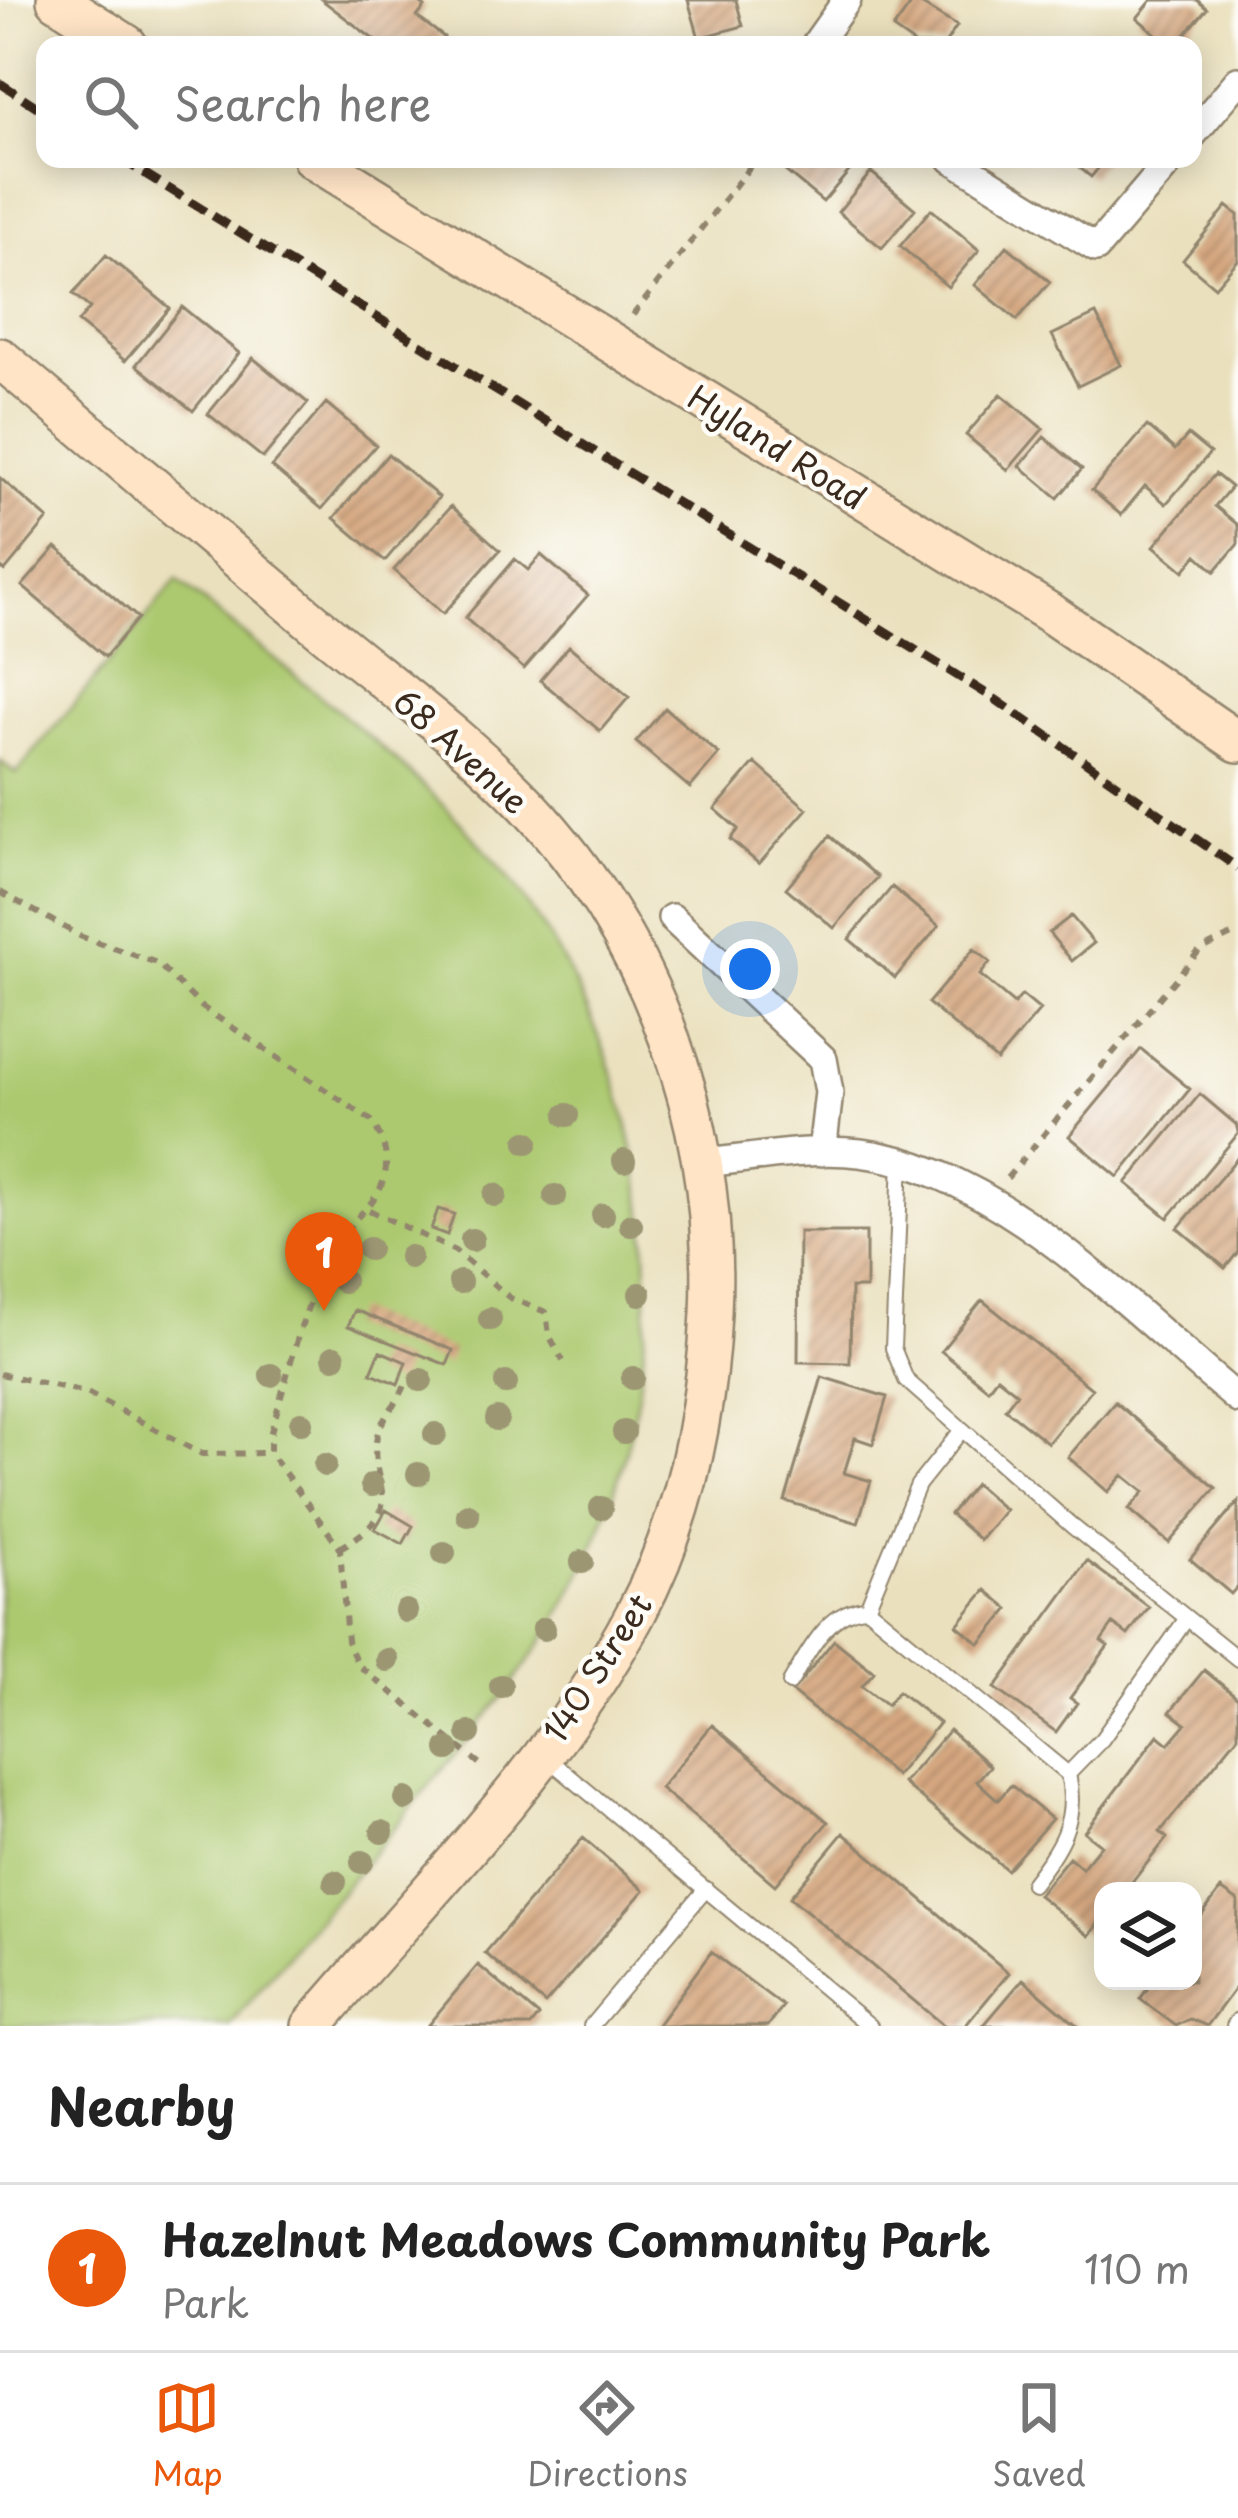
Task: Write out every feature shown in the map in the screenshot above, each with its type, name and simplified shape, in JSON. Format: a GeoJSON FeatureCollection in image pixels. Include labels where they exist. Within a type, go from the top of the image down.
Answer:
{"type":"FeatureCollection","features":[{"type":"Feature","properties":{"kind":"street"},"geometry":{"type":"LineString","coordinates":[[57,0],[113,36]]}},
{"type":"Feature","properties":{"kind":"street"},"geometry":{"type":"LineString","coordinates":[[822,36],[848,0]]}},
{"type":"Feature","properties":{"kind":"street"},"geometry":{"type":"LineString","coordinates":[[1202,123],[1238,81]]}},
{"type":"Feature","properties":{"kind":"street","name":"Hyland Road"},"geometry":{"type":"LineString","coordinates":[[328,168],[1053,615],[1238,742]]}},
{"type":"Feature","properties":{"kind":"street"},"geometry":{"type":"LineString","coordinates":[[967,168],[1096,248],[1164,168]]}},
{"type":"Feature","properties":{"kind":"street","name":"68 Avenue"},"geometry":{"type":"LineString","coordinates":[[0,358],[466,750],[553,834],[619,930],[641,973],[682,1077],[705,1163]]}},
{"type":"Feature","properties":{"kind":"street"},"geometry":{"type":"LineString","coordinates":[[672,918],[823,1059],[829,1092],[822,1152]]}},
{"type":"Feature","properties":{"kind":"street"},"geometry":{"type":"LineString","coordinates":[[705,1163],[822,1152],[901,1161],[967,1185],[1010,1211],[1238,1400]]}},
{"type":"Feature","properties":{"kind":"street","name":"140 Street"},"geometry":{"type":"LineString","coordinates":[[312,2026],[541,1753],[635,1615],[676,1519],[704,1402],[712,1291],[705,1163]]}},
{"type":"Feature","properties":{"kind":"lane"},"geometry":{"type":"LineString","coordinates":[[901,1161],[894,1359],[914,1389],[1238,1659]]}},
{"type":"Feature","properties":{"kind":"lane"},"geometry":{"type":"LineString","coordinates":[[867,1608],[918,1485],[961,1431]]}},
{"type":"Feature","properties":{"kind":"lane"},"geometry":{"type":"LineString","coordinates":[[790,1683],[831,1623],[854,1608],[867,1608],[1068,1774],[1072,1814],[1067,1832],[1033,1884]]}},
{"type":"Feature","properties":{"kind":"lane"},"geometry":{"type":"LineString","coordinates":[[1068,1774],[1102,1739],[1187,1618]]}},
{"type":"Feature","properties":{"kind":"lane"},"geometry":{"type":"LineString","coordinates":[[541,1753],[870,2026]]}},
{"type":"Feature","properties":{"kind":"lane"},"geometry":{"type":"LineString","coordinates":[[591,2026],[706,1889]]}},
{"type":"Feature","properties":{"kind":"path"},"geometry":{"type":"LineString","coordinates":[[633,315],[749,168]]}},
{"type":"Feature","properties":{"kind":"path"},"geometry":{"type":"LineString","coordinates":[[0,892],[82,937],[157,963],[248,1040],[351,1102],[373,1121],[383,1141],[385,1177],[369,1210],[344,1232],[317,1291],[270,1435],[271,1454],[340,1548],[346,1574],[347,1641],[358,1665],[489,1772]]}},
{"type":"Feature","properties":{"kind":"path"},"geometry":{"type":"LineString","coordinates":[[1006,1178],[1200,950],[1238,932]]}},
{"type":"Feature","properties":{"kind":"path"},"geometry":{"type":"LineString","coordinates":[[369,1210],[455,1251],[510,1298],[546,1312],[548,1335],[563,1361]]}},
{"type":"Feature","properties":{"kind":"path"},"geometry":{"type":"LineString","coordinates":[[0,1374],[85,1392],[202,1454],[271,1454]]}},
{"type":"Feature","properties":{"kind":"path"},"geometry":{"type":"LineString","coordinates":[[340,1548],[364,1534],[383,1502],[377,1432],[407,1378]]}},
{"type":"Feature","properties":{"kind":"green space"},"geometry":{"type":"Polygon","coordinates":[[[177,580],[423,786],[495,862],[553,944],[598,1033],[628,1127],[644,1224],[646,1323],[633,1421],[605,1516],[563,1608],[499,1702],[230,2026],[0,2026],[0,761],[16,774],[177,580]]]}},
{"type":"Feature","properties":{"kind":"building"},"geometry":{"type":"Polygon","coordinates":[[[322,0],[416,0],[425,7],[417,17],[443,36],[369,36],[322,0]]]}},
{"type":"Feature","properties":{"kind":"building"},"geometry":{"type":"Polygon","coordinates":[[[688,0],[736,0],[743,26],[698,36],[688,0]]]}},
{"type":"Feature","properties":{"kind":"building"},"geometry":{"type":"Polygon","coordinates":[[[914,0],[957,26],[950,36],[903,36],[893,29],[914,0]]]}},
{"type":"Feature","properties":{"kind":"building"},"geometry":{"type":"Polygon","coordinates":[[[1152,0],[1197,0],[1207,9],[1184,36],[1158,36],[1137,18],[1152,0]]]}},
{"type":"Feature","properties":{"kind":"building"},"geometry":{"type":"Polygon","coordinates":[[[782,168],[850,168],[823,202],[782,168]]]}},
{"type":"Feature","properties":{"kind":"building"},"geometry":{"type":"Polygon","coordinates":[[[871,172],[915,209],[882,248],[838,212],[871,172]]]}},
{"type":"Feature","properties":{"kind":"building"},"geometry":{"type":"Polygon","coordinates":[[[1227,206],[1238,215],[1238,260],[1215,287],[1183,260],[1227,206]]]}},
{"type":"Feature","properties":{"kind":"building"},"geometry":{"type":"Polygon","coordinates":[[[931,209],[979,250],[948,287],[900,246],[931,209]]]}},
{"type":"Feature","properties":{"kind":"building"},"geometry":{"type":"Polygon","coordinates":[[[1007,246],[1050,282],[1017,320],[975,285],[1007,246]]]}},
{"type":"Feature","properties":{"kind":"building"},"geometry":{"type":"Polygon","coordinates":[[[106,255],[170,308],[125,361],[78,322],[90,308],[73,294],[106,255]]]}},
{"type":"Feature","properties":{"kind":"building"},"geometry":{"type":"Polygon","coordinates":[[[182,307],[239,353],[193,411],[136,365],[182,307]]]}},
{"type":"Feature","properties":{"kind":"building"},"geometry":{"type":"Polygon","coordinates":[[[1096,314],[1121,365],[1078,386],[1052,335],[1096,314]]]}},
{"type":"Feature","properties":{"kind":"building"},"geometry":{"type":"Polygon","coordinates":[[[253,358],[308,403],[263,458],[208,414],[253,358]]]}},
{"type":"Feature","properties":{"kind":"building"},"geometry":{"type":"Polygon","coordinates":[[[1001,394],[1043,429],[1008,470],[966,435],[1001,394]]]}},
{"type":"Feature","properties":{"kind":"building"},"geometry":{"type":"Polygon","coordinates":[[[326,403],[376,445],[322,509],[272,467],[326,403]]]}},
{"type":"Feature","properties":{"kind":"building"},"geometry":{"type":"Polygon","coordinates":[[[1147,426],[1175,450],[1188,435],[1210,453],[1166,504],[1145,486],[1121,515],[1092,490],[1147,426]]]}},
{"type":"Feature","properties":{"kind":"building"},"geometry":{"type":"Polygon","coordinates":[[[1044,437],[1082,469],[1058,498],[1020,466],[1044,437]]]}},
{"type":"Feature","properties":{"kind":"building"},"geometry":{"type":"Polygon","coordinates":[[[388,454],[439,497],[385,561],[334,518],[388,454]]]}},
{"type":"Feature","properties":{"kind":"building"},"geometry":{"type":"Polygon","coordinates":[[[1215,474],[1231,487],[1215,506],[1238,525],[1238,544],[1215,571],[1197,555],[1184,571],[1154,546],[1215,474]]]}},
{"type":"Feature","properties":{"kind":"building"},"geometry":{"type":"Polygon","coordinates":[[[0,478],[48,519],[5,571],[0,567],[0,478]]]}},
{"type":"Feature","properties":{"kind":"building"},"geometry":{"type":"Polygon","coordinates":[[[451,506],[500,550],[443,614],[394,570],[451,506]]]}},
{"type":"Feature","properties":{"kind":"building"},"geometry":{"type":"Polygon","coordinates":[[[56,547],[138,618],[105,657],[22,586],[56,547]]]}},
{"type":"Feature","properties":{"kind":"building"},"geometry":{"type":"Polygon","coordinates":[[[541,555],[588,595],[524,669],[465,618],[515,559],[528,570],[541,555]]]}},
{"type":"Feature","properties":{"kind":"building"},"geometry":{"type":"Polygon","coordinates":[[[569,646],[629,697],[600,731],[540,680],[569,646]]]}},
{"type":"Feature","properties":{"kind":"building"},"geometry":{"type":"Polygon","coordinates":[[[665,708],[719,754],[690,788],[636,742],[665,708]]]}},
{"type":"Feature","properties":{"kind":"building"},"geometry":{"type":"Polygon","coordinates":[[[755,763],[807,809],[759,864],[730,839],[738,829],[715,809],[755,763]]]}},
{"type":"Feature","properties":{"kind":"building"},"geometry":{"type":"Polygon","coordinates":[[[830,836],[878,877],[834,928],[786,888],[830,836]]]}},
{"type":"Feature","properties":{"kind":"building"},"geometry":{"type":"Polygon","coordinates":[[[892,887],[939,926],[895,978],[849,939],[892,887]]]}},
{"type":"Feature","properties":{"kind":"building"},"geometry":{"type":"Polygon","coordinates":[[[1071,916],[1094,943],[1072,961],[1049,933],[1071,916]]]}},
{"type":"Feature","properties":{"kind":"building"},"geometry":{"type":"Polygon","coordinates":[[[974,949],[990,962],[980,975],[1014,1004],[1022,995],[1040,1010],[997,1061],[928,1003],[974,949]]]}},
{"type":"Feature","properties":{"kind":"building"},"geometry":{"type":"Polygon","coordinates":[[[1141,1049],[1190,1089],[1118,1177],[1069,1136],[1141,1049]]]}},
{"type":"Feature","properties":{"kind":"building"},"geometry":{"type":"Polygon","coordinates":[[[1200,1094],[1238,1126],[1238,1134],[1168,1218],[1126,1183],[1200,1094]]]}},
{"type":"Feature","properties":{"kind":"building"},"geometry":{"type":"Polygon","coordinates":[[[1238,1157],[1238,1252],[1225,1268],[1178,1228],[1238,1157]]]}},
{"type":"Feature","properties":{"kind":"building"},"geometry":{"type":"Polygon","coordinates":[[[438,1209],[454,1214],[447,1235],[431,1229],[438,1209]]]}},
{"type":"Feature","properties":{"kind":"building"},"geometry":{"type":"Polygon","coordinates":[[[799,1232],[866,1232],[866,1288],[851,1288],[850,1363],[798,1362],[799,1232]]]}},
{"type":"Feature","properties":{"kind":"building"},"geometry":{"type":"Polygon","coordinates":[[[982,1300],[1092,1389],[1048,1443],[1005,1409],[1017,1393],[997,1377],[988,1389],[941,1351],[982,1300]]]}},
{"type":"Feature","properties":{"kind":"building"},"geometry":{"type":"Polygon","coordinates":[[[355,1310],[453,1350],[447,1365],[348,1326],[355,1310]]]}},
{"type":"Feature","properties":{"kind":"building"},"geometry":{"type":"Polygon","coordinates":[[[380,1351],[406,1362],[398,1384],[371,1373],[380,1351]]]}},
{"type":"Feature","properties":{"kind":"building"},"geometry":{"type":"Polygon","coordinates":[[[822,1377],[887,1397],[873,1444],[855,1438],[844,1473],[871,1481],[858,1523],[785,1501],[822,1377]]]}},
{"type":"Feature","properties":{"kind":"building"},"geometry":{"type":"Polygon","coordinates":[[[1115,1402],[1216,1488],[1169,1543],[1129,1509],[1144,1492],[1123,1475],[1108,1492],[1068,1457],[1115,1402]]]}},
{"type":"Feature","properties":{"kind":"building"},"geometry":{"type":"Polygon","coordinates":[[[975,1484],[1005,1510],[980,1540],[950,1514],[975,1484]]]}},
{"type":"Feature","properties":{"kind":"building"},"geometry":{"type":"Polygon","coordinates":[[[1238,1502],[1238,1586],[1231,1594],[1190,1559],[1238,1502]]]}},
{"type":"Feature","properties":{"kind":"building"},"geometry":{"type":"Polygon","coordinates":[[[386,1510],[413,1526],[403,1544],[375,1529],[386,1510]]]}},
{"type":"Feature","properties":{"kind":"building"},"geometry":{"type":"Polygon","coordinates":[[[1087,1561],[1149,1607],[1128,1635],[1113,1624],[1101,1641],[1108,1646],[1070,1698],[1077,1703],[1056,1732],[995,1688],[1087,1561]]]}},
{"type":"Feature","properties":{"kind":"building"},"geometry":{"type":"Polygon","coordinates":[[[986,1590],[1009,1609],[980,1644],[957,1625],[986,1590]]]}},
{"type":"Feature","properties":{"kind":"building"},"geometry":{"type":"Polygon","coordinates":[[[834,1640],[874,1672],[862,1686],[887,1705],[898,1691],[939,1723],[896,1776],[792,1692],[834,1640]]]}},
{"type":"Feature","properties":{"kind":"building"},"geometry":{"type":"Polygon","coordinates":[[[1204,1670],[1238,1698],[1238,1736],[1160,1832],[1167,1838],[1132,1882],[1094,1882],[1094,1930],[1089,1936],[1038,1895],[1069,1857],[1082,1868],[1101,1845],[1084,1832],[1158,1735],[1169,1744],[1186,1724],[1170,1712],[1204,1670]]]}},
{"type":"Feature","properties":{"kind":"building"},"geometry":{"type":"Polygon","coordinates":[[[712,1725],[828,1822],[775,1885],[660,1788],[712,1725]]]}},
{"type":"Feature","properties":{"kind":"building"},"geometry":{"type":"Polygon","coordinates":[[[949,1730],[990,1766],[977,1781],[998,1800],[1011,1785],[1052,1819],[1007,1870],[903,1783],[949,1730]]]}},
{"type":"Feature","properties":{"kind":"building"},"geometry":{"type":"Polygon","coordinates":[[[843,1833],[1009,1973],[965,2026],[944,2026],[790,1897],[843,1833]]]}},
{"type":"Feature","properties":{"kind":"building"},"geometry":{"type":"Polygon","coordinates":[[[583,1838],[644,1890],[545,2004],[485,1953],[583,1838]]]}},
{"type":"Feature","properties":{"kind":"building"},"geometry":{"type":"Polygon","coordinates":[[[1221,1889],[1238,1901],[1236,1987],[1207,2026],[1190,2019],[1176,2026],[1140,1999],[1146,1990],[1202,1990],[1202,1915],[1221,1889]]]}},
{"type":"Feature","properties":{"kind":"building"},"geometry":{"type":"Polygon","coordinates":[[[711,1952],[783,2006],[768,2026],[657,2026],[711,1952]]]}},
{"type":"Feature","properties":{"kind":"building"},"geometry":{"type":"Polygon","coordinates":[[[478,1965],[539,2016],[531,2026],[427,2026],[478,1965]]]}},
{"type":"Feature","properties":{"kind":"building"},"geometry":{"type":"Polygon","coordinates":[[[1023,1979],[1078,2026],[983,2026],[1023,1979]]]}},
{"type":"Feature","properties":{"kind":"railway"},"geometry":{"type":"LineString","coordinates":[[0,83],[36,106]]}},
{"type":"Feature","properties":{"kind":"railway"},"geometry":{"type":"LineString","coordinates":[[136,168],[995,699],[1238,868]]}},
{"type":"Feature","properties":{"kind":"place","name":"Hazelnut Meadows Community Park"},"geometry":{"type":"Point","coordinates":[324,1311]}}]}
